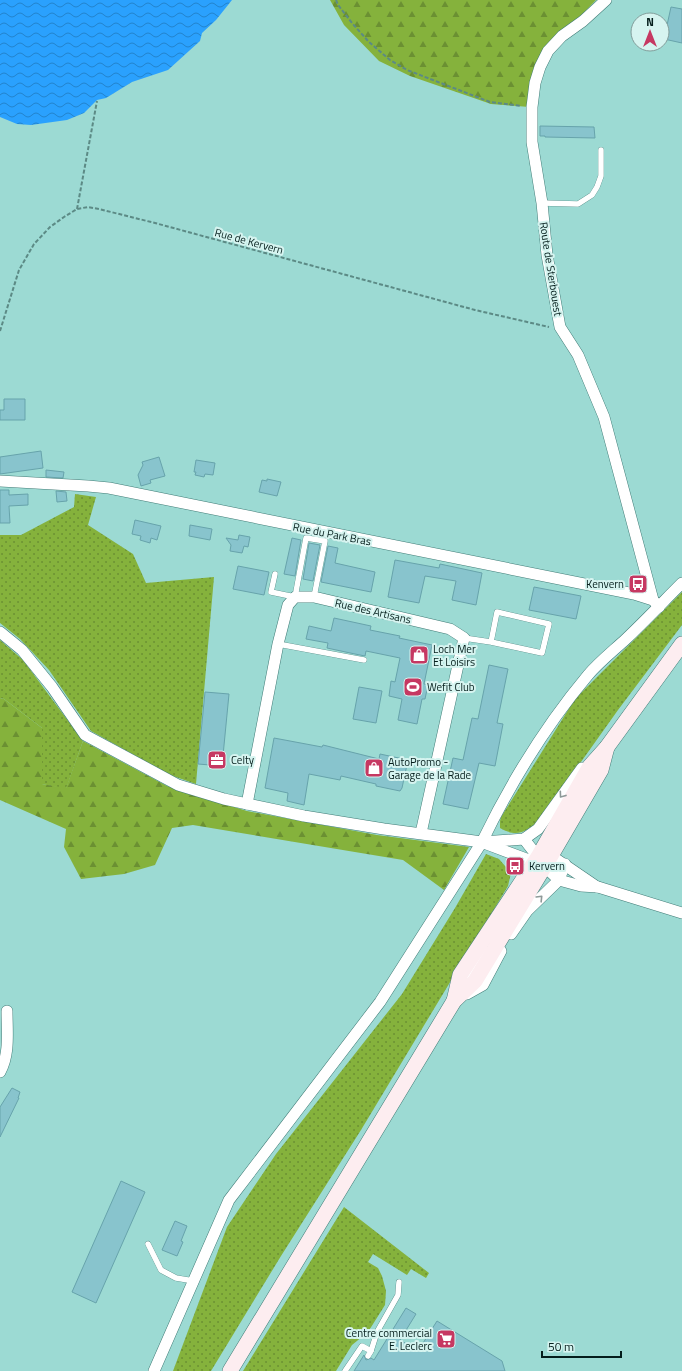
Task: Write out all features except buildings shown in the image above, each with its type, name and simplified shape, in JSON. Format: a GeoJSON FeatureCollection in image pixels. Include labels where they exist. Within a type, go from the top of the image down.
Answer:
{"type":"FeatureCollection","features":[{"type":"Feature","properties":{"kind":"main road"},"geometry":{"type":"LineString","coordinates":[[230,1371],[454,1000],[475,981],[543,861],[601,770],[607,747],[682,644]]}},
{"type":"Feature","properties":{"kind":"street","name":"Route de Sterbouest"},"geometry":{"type":"LineString","coordinates":[[606,0],[583,21],[562,36],[548,51],[537,73],[532,107],[532,142],[542,203],[547,255],[560,327],[578,355],[604,417],[656,604]]}},
{"type":"Feature","properties":{"kind":"street","name":"Rue du Park Bras"},"geometry":{"type":"LineString","coordinates":[[0,481],[109,488],[626,592],[656,604]]}},
{"type":"Feature","properties":{"kind":"street"},"geometry":{"type":"LineString","coordinates":[[154,1371],[229,1200],[380,1002],[482,842],[516,780],[557,715],[589,674],[656,604],[682,583]]}},
{"type":"Feature","properties":{"kind":"street"},"geometry":{"type":"LineString","coordinates":[[247,804],[278,644],[288,605],[295,597]]}},
{"type":"Feature","properties":{"kind":"street","name":"Rue des Artisans"},"geometry":{"type":"LineString","coordinates":[[295,597],[314,597],[450,629],[464,638]]}},
{"type":"Feature","properties":{"kind":"street"},"geometry":{"type":"LineString","coordinates":[[0,632],[22,650],[52,687],[85,735],[178,785],[224,800],[304,816],[384,829],[482,842],[524,839],[538,829],[590,757],[607,747]]}},
{"type":"Feature","properties":{"kind":"street"},"geometry":{"type":"LineString","coordinates":[[421,833],[464,638]]}},
{"type":"Feature","properties":{"kind":"street"},"geometry":{"type":"LineString","coordinates":[[524,839],[559,880],[581,886],[598,887],[682,913]]}},
{"type":"Feature","properties":{"kind":"street"},"geometry":{"type":"LineString","coordinates":[[482,842],[529,860],[543,861],[556,858],[598,887]]}},
{"type":"Feature","properties":{"kind":"street"},"geometry":{"type":"LineString","coordinates":[[454,1000],[483,985],[508,938],[528,911],[559,880],[565,864]]}},
{"type":"Feature","properties":{"kind":"street"},"geometry":{"type":"LineString","coordinates":[[1,1068],[7,1052],[7,1011]]}},
{"type":"Feature","properties":{"kind":"lane"},"geometry":{"type":"LineString","coordinates":[[542,203],[578,204],[592,195],[598,187],[601,176],[601,150]]}},
{"type":"Feature","properties":{"kind":"lane"},"geometry":{"type":"LineString","coordinates":[[275,574],[271,592],[295,597],[306,538],[325,541],[314,597]]}},
{"type":"Feature","properties":{"kind":"lane"},"geometry":{"type":"LineString","coordinates":[[464,638],[542,653],[549,624],[497,612],[491,642]]}},
{"type":"Feature","properties":{"kind":"lane"},"geometry":{"type":"LineString","coordinates":[[278,644],[364,660]]}},
{"type":"Feature","properties":{"kind":"lane"},"geometry":{"type":"LineString","coordinates":[[148,1244],[161,1270],[176,1278],[194,1281]]}},
{"type":"Feature","properties":{"kind":"lane"},"geometry":{"type":"LineString","coordinates":[[345,1371],[362,1346],[369,1354],[377,1332],[398,1295],[399,1282]]}},
{"type":"Feature","properties":{"kind":"path"},"geometry":{"type":"LineString","coordinates":[[336,0],[338,5],[352,23],[369,42],[390,60],[407,70],[490,102],[532,107]]}},
{"type":"Feature","properties":{"kind":"path"},"geometry":{"type":"LineString","coordinates":[[0,331],[19,270],[34,244],[50,227],[77,209],[97,101]]}},
{"type":"Feature","properties":{"kind":"path","name":"Rue de Kervern"},"geometry":{"type":"LineString","coordinates":[[77,209],[99,209],[475,310],[545,327],[560,327]]}},
{"type":"Feature","properties":{"kind":"green space"},"geometry":{"type":"Polygon","coordinates":[[[330,0],[596,0],[573,24],[548,44],[529,107],[491,104],[410,76],[379,61],[344,25],[330,0]]]}},
{"type":"Feature","properties":{"kind":"green space"},"geometry":{"type":"Polygon","coordinates":[[[75,494],[96,497],[88,525],[133,554],[146,583],[214,577],[196,784],[170,775],[91,731],[49,670],[20,639],[0,623],[0,535],[21,535],[74,507],[75,494]]]}},
{"type":"Feature","properties":{"kind":"green space"},"geometry":{"type":"Polygon","coordinates":[[[682,592],[682,625],[618,710],[539,821],[525,831],[516,833],[500,828],[501,817],[575,699],[682,592]]]}},
{"type":"Feature","properties":{"kind":"green space"},"geometry":{"type":"Polygon","coordinates":[[[0,640],[23,660],[83,741],[66,789],[42,784],[42,728],[4,699],[0,698],[0,640]]]}},
{"type":"Feature","properties":{"kind":"green space"},"geometry":{"type":"Polygon","coordinates":[[[0,698],[4,699],[42,728],[42,784],[66,788],[83,741],[167,786],[247,811],[377,835],[469,847],[444,890],[403,860],[193,825],[172,828],[155,865],[124,874],[81,879],[64,847],[66,829],[0,800],[0,698]]]}},
{"type":"Feature","properties":{"kind":"green space"},"geometry":{"type":"Polygon","coordinates":[[[486,854],[499,859],[511,873],[508,886],[361,1130],[281,1256],[211,1371],[173,1371],[227,1227],[276,1154],[402,994],[455,908],[486,854]]]}},
{"type":"Feature","properties":{"kind":"green space"},"geometry":{"type":"Polygon","coordinates":[[[344,1207],[429,1273],[426,1278],[411,1269],[407,1275],[373,1254],[368,1262],[378,1268],[382,1276],[386,1291],[385,1305],[368,1332],[352,1345],[336,1371],[243,1371],[344,1207]]]}},
{"type":"Feature","properties":{"kind":"water"},"geometry":{"type":"Polygon","coordinates":[[[0,0],[232,0],[216,20],[202,33],[200,41],[168,70],[132,82],[106,98],[97,100],[84,113],[67,120],[31,125],[17,124],[0,117],[0,0]]]}},
{"type":"Feature","properties":{"kind":"place","name":"Kenvern"},"geometry":{"type":"Point","coordinates":[638,584]}},
{"type":"Feature","properties":{"kind":"place","name":"Loch Mer Et Loisirs"},"geometry":{"type":"Point","coordinates":[419,655]}},
{"type":"Feature","properties":{"kind":"place","name":"Wefit Club"},"geometry":{"type":"Point","coordinates":[413,687]}},
{"type":"Feature","properties":{"kind":"place","name":"Celty"},"geometry":{"type":"Point","coordinates":[217,760]}},
{"type":"Feature","properties":{"kind":"place","name":"AutoPromo - Garage de la Rade"},"geometry":{"type":"Point","coordinates":[374,768]}},
{"type":"Feature","properties":{"kind":"place","name":"Kervern"},"geometry":{"type":"Point","coordinates":[515,866]}},
{"type":"Feature","properties":{"kind":"place","name":"Centre commercial E. Leclerc"},"geometry":{"type":"Point","coordinates":[446,1339]}}]}
